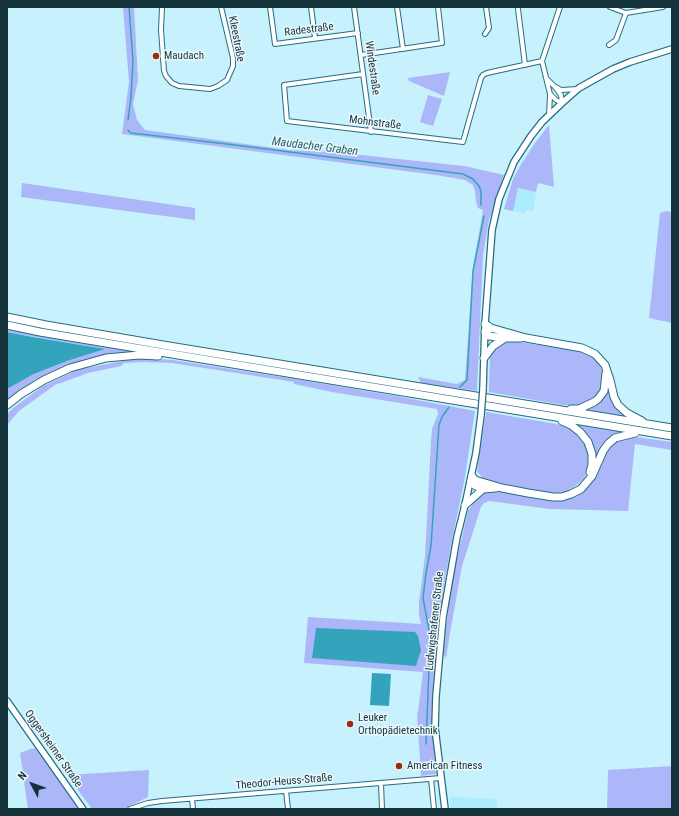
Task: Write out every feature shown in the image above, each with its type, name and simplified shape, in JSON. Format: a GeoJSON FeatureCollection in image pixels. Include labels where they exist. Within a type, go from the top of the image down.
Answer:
{"type":"FeatureCollection","features":[{"type":"Feature","properties":{"kind":"highway"},"geometry":{"type":"LineString","coordinates":[[7,317],[550,413],[642,432],[672,436]]}},
{"type":"Feature","properties":{"kind":"highway"},"geometry":{"type":"LineString","coordinates":[[7,325],[40,332],[196,358],[550,413],[672,428]]}},
{"type":"Feature","properties":{"kind":"highway"},"geometry":{"type":"LineString","coordinates":[[526,338],[489,336],[485,332],[488,326],[526,338],[589,350],[599,358],[606,369],[614,397],[618,405],[627,413],[646,424]]}},
{"type":"Feature","properties":{"kind":"highway"},"geometry":{"type":"LineString","coordinates":[[484,358],[493,346],[504,338]]}},
{"type":"Feature","properties":{"kind":"highway"},"geometry":{"type":"LineString","coordinates":[[7,406],[21,394],[44,380],[70,368],[90,362],[106,358],[139,355],[196,358]]}},
{"type":"Feature","properties":{"kind":"highway"},"geometry":{"type":"LineString","coordinates":[[550,413],[580,408],[594,402],[604,391],[606,369]]}},
{"type":"Feature","properties":{"kind":"highway"},"geometry":{"type":"LineString","coordinates":[[550,413],[580,432],[588,442],[592,454],[592,465],[586,483]]}},
{"type":"Feature","properties":{"kind":"highway"},"geometry":{"type":"LineString","coordinates":[[472,479],[502,488],[553,497],[571,494],[581,489],[592,476],[608,444],[615,438],[642,432]]}},
{"type":"Feature","properties":{"kind":"highway"},"geometry":{"type":"LineString","coordinates":[[472,479],[474,485],[483,489],[502,488]]}},
{"type":"Feature","properties":{"kind":"highway"},"geometry":{"type":"LineString","coordinates":[[465,505],[483,489]]}},
{"type":"Feature","properties":{"kind":"street","name":"Kleestraße"},"geometry":{"type":"LineString","coordinates":[[162,7],[161,30],[164,71],[166,76],[172,83],[178,86],[210,89],[227,80],[233,66],[233,58],[221,7]]}},
{"type":"Feature","properties":{"kind":"street","name":"Radestraße"},"geometry":{"type":"LineString","coordinates":[[270,7],[275,44],[358,33]]}},
{"type":"Feature","properties":{"kind":"street"},"geometry":{"type":"LineString","coordinates":[[311,7],[315,38]]}},
{"type":"Feature","properties":{"kind":"street","name":"Windestraße"},"geometry":{"type":"LineString","coordinates":[[354,7],[371,132]]}},
{"type":"Feature","properties":{"kind":"street"},"geometry":{"type":"LineString","coordinates":[[397,7],[403,49]]}},
{"type":"Feature","properties":{"kind":"street"},"geometry":{"type":"LineString","coordinates":[[361,55],[442,43],[438,7]]}},
{"type":"Feature","properties":{"kind":"street"},"geometry":{"type":"LineString","coordinates":[[485,34],[489,28],[486,7]]}},
{"type":"Feature","properties":{"kind":"street"},"geometry":{"type":"LineString","coordinates":[[548,116],[550,94],[542,61],[560,7]]}},
{"type":"Feature","properties":{"kind":"street"},"geometry":{"type":"LineString","coordinates":[[610,7],[626,13],[636,9],[663,7]]}},
{"type":"Feature","properties":{"kind":"street"},"geometry":{"type":"LineString","coordinates":[[518,9],[525,65]]}},
{"type":"Feature","properties":{"kind":"street"},"geometry":{"type":"LineString","coordinates":[[609,45],[616,40],[626,13]]}},
{"type":"Feature","properties":{"kind":"street"},"geometry":{"type":"LineString","coordinates":[[488,326],[492,230],[499,198],[508,176],[523,148],[548,116],[579,88],[619,67],[672,49]]}},
{"type":"Feature","properties":{"kind":"street","name":"Mohnstraße"},"geometry":{"type":"LineString","coordinates":[[363,74],[284,85],[288,121],[463,142],[481,78],[487,73],[542,61]]}},
{"type":"Feature","properties":{"kind":"street"},"geometry":{"type":"LineString","coordinates":[[547,80],[561,90],[579,88]]}},
{"type":"Feature","properties":{"kind":"street"},"geometry":{"type":"LineString","coordinates":[[555,87],[560,95],[562,103]]}},
{"type":"Feature","properties":{"kind":"street"},"geometry":{"type":"LineString","coordinates":[[550,94],[562,103]]}},
{"type":"Feature","properties":{"kind":"street","name":"Ludwigshafener Straße"},"geometry":{"type":"LineString","coordinates":[[445,809],[435,728],[436,696],[443,617],[457,537],[472,479],[476,453],[483,389],[485,332]]}},
{"type":"Feature","properties":{"kind":"street","name":"Oggersheimer Straße"},"geometry":{"type":"LineString","coordinates":[[7,701],[83,809]]}},
{"type":"Feature","properties":{"kind":"street","name":"Theodor-Heuss-Straße"},"geometry":{"type":"LineString","coordinates":[[130,809],[148,803],[441,778]]}},
{"type":"Feature","properties":{"kind":"street"},"geometry":{"type":"LineString","coordinates":[[431,779],[434,809]]}},
{"type":"Feature","properties":{"kind":"street"},"geometry":{"type":"LineString","coordinates":[[380,783],[382,809]]}},
{"type":"Feature","properties":{"kind":"street"},"geometry":{"type":"LineString","coordinates":[[286,791],[288,809]]}},
{"type":"Feature","properties":{"kind":"street"},"geometry":{"type":"LineString","coordinates":[[192,799],[193,809]]}},
{"type":"Feature","properties":{"kind":"shaded area"},"geometry":{"type":"Polygon","coordinates":[[[123,7],[134,7],[138,80],[133,104],[137,120],[145,130],[289,150],[333,152],[464,166],[504,175],[489,220],[483,255],[477,391],[421,383],[418,377],[457,384],[465,380],[473,267],[483,210],[478,208],[473,185],[465,180],[436,175],[122,134],[129,82],[123,7]]]}},
{"type":"Feature","properties":{"kind":"shaded area"},"geometry":{"type":"Polygon","coordinates":[[[450,72],[444,96],[409,81],[408,78],[450,72]]]}},
{"type":"Feature","properties":{"kind":"shaded area"},"geometry":{"type":"Polygon","coordinates":[[[428,95],[442,99],[433,126],[420,122],[428,95]]]}},
{"type":"Feature","properties":{"kind":"shaded area"},"geometry":{"type":"Polygon","coordinates":[[[549,125],[554,187],[538,183],[536,192],[518,188],[513,211],[504,209],[513,179],[535,143],[549,125]]]}},
{"type":"Feature","properties":{"kind":"shaded area"},"geometry":{"type":"Polygon","coordinates":[[[22,183],[195,208],[195,220],[21,197],[22,183]]]}},
{"type":"Feature","properties":{"kind":"shaded area"},"geometry":{"type":"Polygon","coordinates":[[[518,188],[536,192],[533,211],[526,210],[525,214],[513,211],[518,188]]]}},
{"type":"Feature","properties":{"kind":"shaded area"},"geometry":{"type":"Polygon","coordinates":[[[666,211],[672,212],[672,323],[649,318],[660,213],[666,211]]]}},
{"type":"Feature","properties":{"kind":"shaded area"},"geometry":{"type":"Polygon","coordinates":[[[7,328],[129,350],[124,353],[72,364],[35,380],[7,402],[7,389],[34,374],[104,349],[7,332],[7,328]]]}},
{"type":"Feature","properties":{"kind":"shaded area"},"geometry":{"type":"Polygon","coordinates":[[[7,332],[105,349],[67,361],[34,374],[7,389],[7,332]]]}},
{"type":"Feature","properties":{"kind":"shaded area"},"geometry":{"type":"Polygon","coordinates":[[[506,342],[519,342],[580,351],[591,355],[601,367],[604,378],[598,396],[581,406],[563,405],[489,392],[490,355],[496,347],[506,342]]]}},
{"type":"Feature","properties":{"kind":"shaded area"},"geometry":{"type":"Polygon","coordinates":[[[148,358],[173,360],[295,379],[475,411],[464,482],[442,596],[434,689],[434,746],[436,774],[421,776],[417,713],[423,672],[304,663],[308,617],[421,624],[419,602],[425,557],[432,429],[438,414],[437,409],[332,392],[294,384],[294,382],[172,363],[144,362],[124,363],[121,366],[88,373],[55,385],[19,411],[7,425],[7,414],[43,386],[77,370],[127,360],[148,358]]]}},
{"type":"Feature","properties":{"kind":"shaded area"},"geometry":{"type":"Polygon","coordinates":[[[608,382],[627,417],[585,410],[593,406],[608,382]]]}},
{"type":"Feature","properties":{"kind":"shaded area"},"geometry":{"type":"Polygon","coordinates":[[[486,412],[568,426],[583,438],[589,449],[590,460],[588,470],[584,478],[577,485],[567,491],[553,494],[483,479],[477,471],[486,412]]]}},
{"type":"Feature","properties":{"kind":"shaded area"},"geometry":{"type":"Polygon","coordinates":[[[573,424],[626,432],[613,437],[591,474],[593,449],[573,424]]]}},
{"type":"Feature","properties":{"kind":"shaded area"},"geometry":{"type":"Polygon","coordinates":[[[629,436],[672,442],[672,450],[635,444],[628,511],[550,509],[489,501],[484,503],[481,507],[462,566],[446,658],[443,654],[451,585],[468,511],[478,496],[485,492],[511,492],[554,500],[573,498],[585,490],[594,478],[611,444],[620,438],[629,436]]]}},
{"type":"Feature","properties":{"kind":"shaded area"},"geometry":{"type":"Polygon","coordinates":[[[316,628],[415,632],[418,636],[421,650],[416,666],[312,658],[316,628]]]}},
{"type":"Feature","properties":{"kind":"shaded area"},"geometry":{"type":"Polygon","coordinates":[[[372,673],[391,674],[389,706],[370,705],[372,673]]]}},
{"type":"Feature","properties":{"kind":"shaded area"},"geometry":{"type":"Polygon","coordinates":[[[37,748],[78,809],[28,809],[20,753],[37,748]]]}},
{"type":"Feature","properties":{"kind":"shaded area"},"geometry":{"type":"Polygon","coordinates":[[[672,766],[672,809],[607,809],[608,770],[672,766]]]}},
{"type":"Feature","properties":{"kind":"shaded area"},"geometry":{"type":"Polygon","coordinates":[[[149,770],[148,797],[124,809],[92,809],[67,775],[149,770]]]}},
{"type":"Feature","properties":{"kind":"shaded area"},"geometry":{"type":"Polygon","coordinates":[[[449,797],[497,799],[497,809],[451,809],[449,797]]]}},
{"type":"Feature","properties":{"kind":"waterway","name":"Maudacher Graben"},"geometry":{"type":"LineString","coordinates":[[128,120],[133,61],[129,7]]}},
{"type":"Feature","properties":{"kind":"waterway","name":"Maudacher Graben"},"geometry":{"type":"LineString","coordinates":[[128,130],[131,133],[463,174],[473,179],[479,186],[481,191],[481,205]]}},
{"type":"Feature","properties":{"kind":"waterway"},"geometry":{"type":"LineString","coordinates":[[460,387],[467,380],[473,271],[484,216]]}},
{"type":"Feature","properties":{"kind":"waterway"},"geometry":{"type":"LineString","coordinates":[[426,744],[429,669],[432,651],[423,598],[431,546],[439,425],[442,417],[449,407]]}},
{"type":"Feature","properties":{"kind":"place","name":"Maudach"},"geometry":{"type":"Point","coordinates":[156,56]}},
{"type":"Feature","properties":{"kind":"place","name":"Leuker Orthopädietechnik"},"geometry":{"type":"Point","coordinates":[350,724]}},
{"type":"Feature","properties":{"kind":"place","name":"American Fitness"},"geometry":{"type":"Point","coordinates":[399,766]}}]}
